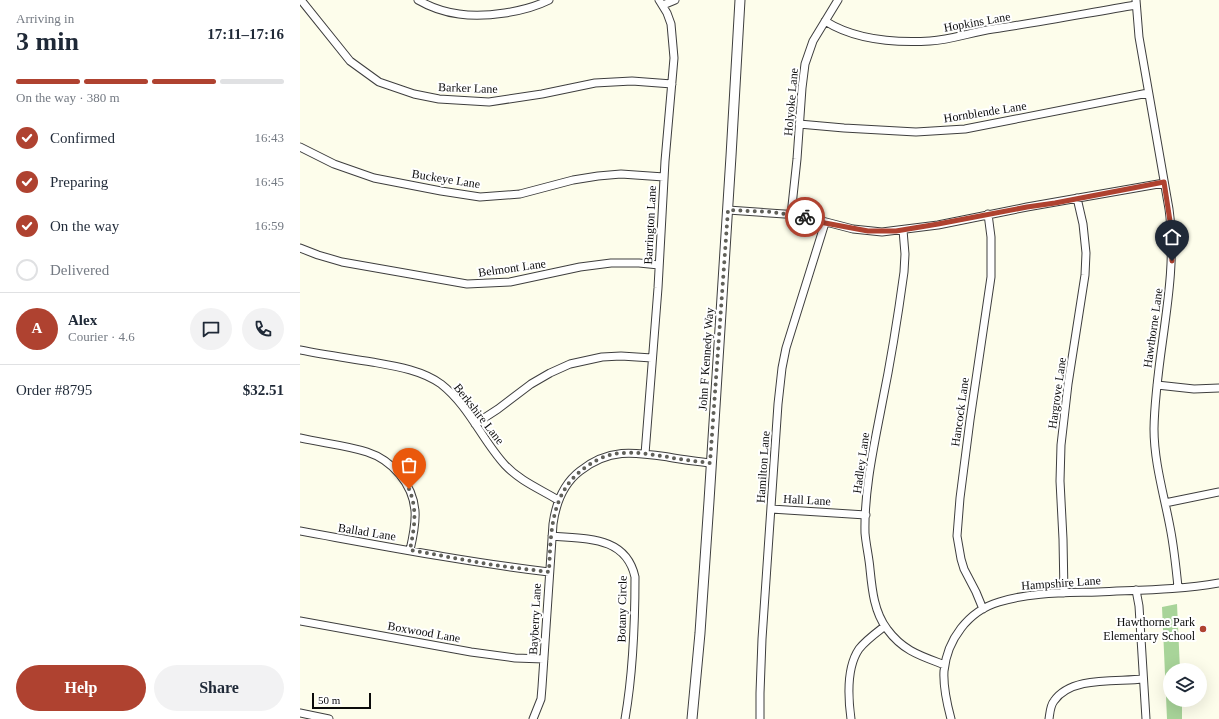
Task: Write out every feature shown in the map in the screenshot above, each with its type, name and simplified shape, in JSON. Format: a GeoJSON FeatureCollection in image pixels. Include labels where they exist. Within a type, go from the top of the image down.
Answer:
{"type":"FeatureCollection","features":[{"type":"Feature","properties":{"kind":"street","name":"Barker Lane"},"geometry":{"type":"LineString","coordinates":[[301,0],[350,61],[379,82],[414,94],[439,99],[489,102],[542,94],[595,83],[627,81],[672,84]]}},
{"type":"Feature","properties":{"kind":"street"},"geometry":{"type":"LineString","coordinates":[[418,0],[438,9],[467,15],[505,12],[534,6],[549,0]]}},
{"type":"Feature","properties":{"kind":"street"},"geometry":{"type":"LineString","coordinates":[[661,2],[675,0]]}},
{"type":"Feature","properties":{"kind":"street","name":"John F Kennedy Way"},"geometry":{"type":"LineString","coordinates":[[692,719],[700,632],[710,463],[728,210],[740,0]]}},
{"type":"Feature","properties":{"kind":"street","name":"Holyoke Lane"},"geometry":{"type":"LineString","coordinates":[[792,215],[805,64],[813,41],[838,0]]}},
{"type":"Feature","properties":{"kind":"street","name":"Barrington Lane"},"geometry":{"type":"LineString","coordinates":[[645,454],[664,176],[674,58],[671,24],[661,2]]}},
{"type":"Feature","properties":{"kind":"street","name":"Hopkins Lane"},"geometry":{"type":"LineString","coordinates":[[825,21],[841,30],[859,36],[894,40],[930,41],[991,29],[1029,24],[1136,2]]}},
{"type":"Feature","properties":{"kind":"street","name":"Hawthorne Lane"},"geometry":{"type":"LineString","coordinates":[[1136,2],[1139,37],[1170,221],[1172,261],[1156,385],[1154,443],[1173,543],[1178,587]]}},
{"type":"Feature","properties":{"kind":"street","name":"Hornblende Lane"},"geometry":{"type":"LineString","coordinates":[[799,124],[916,132],[965,129],[1148,93]]}},
{"type":"Feature","properties":{"kind":"street","name":"Buckeye Lane"},"geometry":{"type":"LineString","coordinates":[[300,147],[334,164],[374,178],[480,197],[520,194],[573,180],[598,176],[622,174],[664,176]]}},
{"type":"Feature","properties":{"kind":"street"},"geometry":{"type":"LineString","coordinates":[[728,210],[792,215],[812,218],[825,223],[882,232],[904,230],[1164,182]]}},
{"type":"Feature","properties":{"kind":"street","name":"Hargrove Lane"},"geometry":{"type":"LineString","coordinates":[[1064,593],[1064,539],[1060,481],[1061,445],[1068,384],[1085,275],[1086,253],[1083,224],[1077,198]]}},
{"type":"Feature","properties":{"kind":"street","name":"Hancock Lane"},"geometry":{"type":"LineString","coordinates":[[983,609],[960,559],[957,536],[960,498],[970,420],[991,277],[991,237],[988,214]]}},
{"type":"Feature","properties":{"kind":"street","name":"Hamilton Lane"},"geometry":{"type":"LineString","coordinates":[[760,719],[762,639],[783,358],[795,314],[825,223]]}},
{"type":"Feature","properties":{"kind":"street","name":"Hadley Lane"},"geometry":{"type":"LineString","coordinates":[[904,230],[906,254],[904,272],[875,443],[865,534],[872,589],[879,616],[884,626],[900,644],[908,650],[917,655],[945,665]]}},
{"type":"Feature","properties":{"kind":"street","name":"Belmont Lane"},"geometry":{"type":"LineString","coordinates":[[300,248],[342,262],[467,284],[499,283],[522,280],[580,267],[610,263],[659,265]]}},
{"type":"Feature","properties":{"kind":"street","name":"Berkshire Lane"},"geometry":{"type":"LineString","coordinates":[[300,350],[418,372],[441,384],[459,402],[489,445],[511,472],[520,479],[558,500]]}},
{"type":"Feature","properties":{"kind":"street"},"geometry":{"type":"LineString","coordinates":[[475,424],[498,409],[530,384],[570,364],[602,357],[621,356],[652,358]]}},
{"type":"Feature","properties":{"kind":"street"},"geometry":{"type":"LineString","coordinates":[[1156,385],[1194,389],[1219,388]]}},
{"type":"Feature","properties":{"kind":"street"},"geometry":{"type":"LineString","coordinates":[[300,438],[368,452],[388,463],[396,470],[409,489],[413,499],[415,520],[410,550]]}},
{"type":"Feature","properties":{"kind":"street","name":"Bayberry Lane"},"geometry":{"type":"LineString","coordinates":[[533,719],[541,699],[552,536],[555,512],[562,492],[575,475],[593,461],[614,454],[645,454],[710,463]]}},
{"type":"Feature","properties":{"kind":"street"},"geometry":{"type":"LineString","coordinates":[[1165,503],[1219,492]]}},
{"type":"Feature","properties":{"kind":"street","name":"Hall Lane"},"geometry":{"type":"LineString","coordinates":[[771,509],[866,515]]}},
{"type":"Feature","properties":{"kind":"street","name":"Ballad Lane"},"geometry":{"type":"LineString","coordinates":[[300,531],[493,565],[549,572]]}},
{"type":"Feature","properties":{"kind":"street","name":"Botany Circle"},"geometry":{"type":"LineString","coordinates":[[552,536],[594,540],[613,546],[628,558],[633,567],[635,577],[633,640],[630,690],[625,719]]}},
{"type":"Feature","properties":{"kind":"street","name":"Hampshire Lane"},"geometry":{"type":"LineString","coordinates":[[951,719],[944,683],[945,665],[949,649],[961,628],[969,619],[983,609],[998,602],[1021,596],[1219,584]]}},
{"type":"Feature","properties":{"kind":"street"},"geometry":{"type":"LineString","coordinates":[[1136,590],[1139,606],[1146,719]]}},
{"type":"Feature","properties":{"kind":"street","name":"Boxwood Lane"},"geometry":{"type":"LineString","coordinates":[[300,621],[471,652],[515,658],[544,659]]}},
{"type":"Feature","properties":{"kind":"street"},"geometry":{"type":"LineString","coordinates":[[851,719],[849,694],[851,668],[860,648],[884,626]]}},
{"type":"Feature","properties":{"kind":"street"},"geometry":{"type":"LineString","coordinates":[[1049,719],[1054,701],[1069,688],[1087,682],[1143,679]]}},
{"type":"Feature","properties":{"kind":"street"},"geometry":{"type":"LineString","coordinates":[[300,713],[329,719]]}},
{"type":"Feature","properties":{"kind":"green space"},"geometry":{"type":"Polygon","coordinates":[[[1177,604],[1180,663],[1164,663],[1162,607],[1177,604]]]}},
{"type":"Feature","properties":{"kind":"green space"},"geometry":{"type":"Polygon","coordinates":[[[1166,707],[1182,707],[1182,719],[1167,719],[1166,707]]]}},
{"type":"Feature","properties":{"kind":"way so far"},"geometry":{"type":"LineString","coordinates":[[409,489],[415,510],[414,529],[410,550],[493,565],[549,572],[553,524],[558,500],[568,483],[575,475],[593,461],[614,454],[636,453],[710,463],[728,210],[772,212],[805,217]]}},
{"type":"Feature","properties":{"kind":"place","name":"Hawthorne Park Elementary School"},"geometry":{"type":"Point","coordinates":[1203,629]}},
{"type":"Feature","properties":{"kind":"route"},"geometry":{"type":"LineString","coordinates":[[805,217],[854,229],[882,232],[896,231],[1164,182],[1172,234],[1172,261]]}}]}
